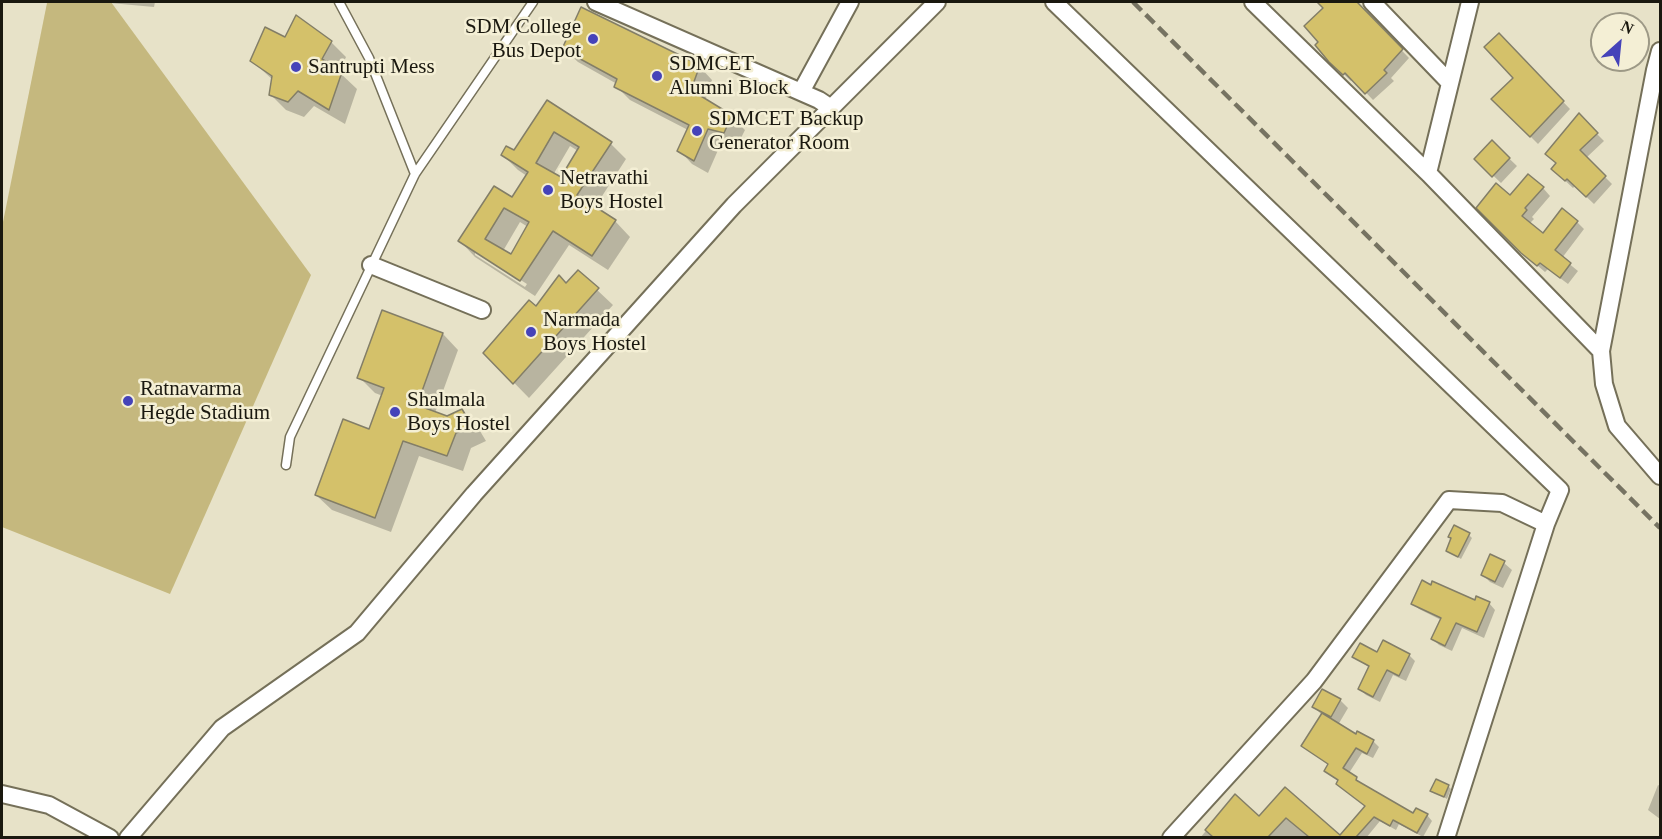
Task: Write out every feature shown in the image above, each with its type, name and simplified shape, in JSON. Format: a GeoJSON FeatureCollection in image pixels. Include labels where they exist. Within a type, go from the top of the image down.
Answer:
{"type":"FeatureCollection","features":[{"type":"Feature","properties":{"kind":"street"},"geometry":{"type":"LineString","coordinates":[[596,2],[801,92],[831,108]]}},
{"type":"Feature","properties":{"kind":"street"},"geometry":{"type":"LineString","coordinates":[[801,92],[850,2]]}},
{"type":"Feature","properties":{"kind":"street"},"geometry":{"type":"LineString","coordinates":[[128,837],[222,728],[357,633],[474,494],[710,231],[937,2]]}},
{"type":"Feature","properties":{"kind":"street"},"geometry":{"type":"LineString","coordinates":[[1054,2],[1560,490],[1546,524],[1446,837]]}},
{"type":"Feature","properties":{"kind":"street"},"geometry":{"type":"LineString","coordinates":[[1253,2],[1428,173],[1601,351]]}},
{"type":"Feature","properties":{"kind":"street"},"geometry":{"type":"LineString","coordinates":[[1372,2],[1450,83]]}},
{"type":"Feature","properties":{"kind":"street"},"geometry":{"type":"LineString","coordinates":[[1428,173],[1470,2]]}},
{"type":"Feature","properties":{"kind":"street"},"geometry":{"type":"LineString","coordinates":[[1660,51],[1601,351],[1604,384],[1617,426],[1660,476]]}},
{"type":"Feature","properties":{"kind":"street"},"geometry":{"type":"LineString","coordinates":[[371,266],[482,310]]}},
{"type":"Feature","properties":{"kind":"street"},"geometry":{"type":"LineString","coordinates":[[1171,837],[1314,681],[1449,500],[1502,503],[1546,524]]}},
{"type":"Feature","properties":{"kind":"street"},"geometry":{"type":"LineString","coordinates":[[2,794],[49,805],[110,837]]}},
{"type":"Feature","properties":{"kind":"lane"},"geometry":{"type":"LineString","coordinates":[[339,2],[369,58],[415,174]]}},
{"type":"Feature","properties":{"kind":"lane"},"geometry":{"type":"LineString","coordinates":[[286,465],[290,437],[415,174],[533,2]]}},
{"type":"Feature","properties":{"kind":"shaded area","name":"Ratnavarma Hegde Stadium"},"geometry":{"type":"Polygon","coordinates":[[[111,2],[311,275],[170,594],[2,527],[2,227],[47,3],[111,2]]]}},
{"type":"Feature","properties":{"kind":"building"},"geometry":{"type":"Polygon","coordinates":[[[1317,2],[1357,2],[1403,49],[1384,70],[1387,73],[1365,94],[1345,73],[1343,75],[1329,62],[1315,45],[1318,42],[1304,26],[1323,8],[1317,2]]]}},
{"type":"Feature","properties":{"kind":"building"},"geometry":{"type":"Polygon","coordinates":[[[581,7],[700,65],[691,90],[732,115],[724,133],[708,129],[694,161],[677,151],[689,125],[614,87],[617,79],[562,49],[581,7]]]}},
{"type":"Feature","properties":{"kind":"building","name":"Santrupti Mess"},"geometry":{"type":"Polygon","coordinates":[[[296,15],[332,41],[322,59],[342,72],[329,110],[298,91],[288,102],[269,95],[272,76],[250,61],[265,27],[285,37],[296,15]]]}},
{"type":"Feature","properties":{"kind":"building"},"geometry":{"type":"Polygon","coordinates":[[[1499,33],[1564,101],[1530,137],[1491,99],[1513,78],[1484,47],[1499,33]]]}},
{"type":"Feature","properties":{"kind":"building","name":"Netravathi Boys Hostel"},"geometry":{"type":"Polygon","coordinates":[[[547,100],[612,142],[577,195],[616,220],[592,256],[553,231],[520,281],[458,241],[494,186],[512,197],[528,172],[501,155],[506,146],[514,150],[547,100]],[[554,132],[536,163],[561,177],[579,147],[554,132]],[[504,208],[485,239],[511,254],[529,222],[504,208]]]}},
{"type":"Feature","properties":{"kind":"building"},"geometry":{"type":"Polygon","coordinates":[[[1579,113],[1598,133],[1580,150],[1606,176],[1586,197],[1567,179],[1565,181],[1551,169],[1556,163],[1545,154],[1579,113]]]}},
{"type":"Feature","properties":{"kind":"building"},"geometry":{"type":"Polygon","coordinates":[[[1492,140],[1510,158],[1492,177],[1474,159],[1492,140]]]}},
{"type":"Feature","properties":{"kind":"building"},"geometry":{"type":"Polygon","coordinates":[[[1528,174],[1544,187],[1525,208],[1527,210],[1522,216],[1543,233],[1562,208],[1578,221],[1555,250],[1571,263],[1560,278],[1540,263],[1537,266],[1521,253],[1476,208],[1496,183],[1510,195],[1528,174]]]}},
{"type":"Feature","properties":{"kind":"building","name":"Narmada Boys Hostel"},"geometry":{"type":"Polygon","coordinates":[[[578,270],[599,288],[513,384],[483,353],[529,300],[536,306],[559,275],[566,283],[578,270]]]}},
{"type":"Feature","properties":{"kind":"building","name":"Shalmala Boys Hostel"},"geometry":{"type":"Polygon","coordinates":[[[382,310],[443,333],[417,405],[447,416],[462,409],[472,426],[456,433],[447,456],[403,441],[375,518],[315,495],[343,419],[369,429],[384,388],[357,378],[382,310]]]}},
{"type":"Feature","properties":{"kind":"building"},"geometry":{"type":"Polygon","coordinates":[[[1454,525],[1470,533],[1458,557],[1446,551],[1451,538],[1448,537],[1454,525]]]}},
{"type":"Feature","properties":{"kind":"building"},"geometry":{"type":"Polygon","coordinates":[[[1490,554],[1505,561],[1495,582],[1481,575],[1490,554]]]}},
{"type":"Feature","properties":{"kind":"building"},"geometry":{"type":"Polygon","coordinates":[[[1422,580],[1431,585],[1432,581],[1475,600],[1476,596],[1490,602],[1477,632],[1456,623],[1445,646],[1431,639],[1441,618],[1411,604],[1422,580]]]}},
{"type":"Feature","properties":{"kind":"building"},"geometry":{"type":"Polygon","coordinates":[[[1383,640],[1410,654],[1399,676],[1387,670],[1373,697],[1358,689],[1369,666],[1352,657],[1360,643],[1377,652],[1383,640]]]}},
{"type":"Feature","properties":{"kind":"building"},"geometry":{"type":"Polygon","coordinates":[[[1322,689],[1341,699],[1331,717],[1312,707],[1322,689]]]}},
{"type":"Feature","properties":{"kind":"building"},"geometry":{"type":"Polygon","coordinates":[[[1322,713],[1356,734],[1357,731],[1374,740],[1367,754],[1356,748],[1343,768],[1357,777],[1356,780],[1413,813],[1416,808],[1428,814],[1417,833],[1393,820],[1390,826],[1374,817],[1356,837],[1309,837],[1286,818],[1268,837],[1213,837],[1205,830],[1235,794],[1259,816],[1285,787],[1340,835],[1365,806],[1336,784],[1338,780],[1324,771],[1328,764],[1301,746],[1322,713]]]}},
{"type":"Feature","properties":{"kind":"building"},"geometry":{"type":"Polygon","coordinates":[[[1436,779],[1449,785],[1444,797],[1430,791],[1436,779]]]}},
{"type":"Feature","properties":{"kind":"railway"},"geometry":{"type":"LineString","coordinates":[[1133,2],[1660,528]]}},
{"type":"Feature","properties":{"kind":"place","name":"SDM College Bus Depot"},"geometry":{"type":"Point","coordinates":[593,39]}},
{"type":"Feature","properties":{"kind":"place","name":"Santrupti Mess"},"geometry":{"type":"Point","coordinates":[296,67]}},
{"type":"Feature","properties":{"kind":"place","name":"SDMCET Alumni Block"},"geometry":{"type":"Point","coordinates":[657,76]}},
{"type":"Feature","properties":{"kind":"place","name":"SDMCET Backup Generator Room"},"geometry":{"type":"Point","coordinates":[697,131]}},
{"type":"Feature","properties":{"kind":"place","name":"Netravathi Boys Hostel"},"geometry":{"type":"Point","coordinates":[548,190]}},
{"type":"Feature","properties":{"kind":"place","name":"Narmada Boys Hostel"},"geometry":{"type":"Point","coordinates":[531,332]}},
{"type":"Feature","properties":{"kind":"place","name":"Ratnavarma Hegde Stadium"},"geometry":{"type":"Point","coordinates":[128,401]}},
{"type":"Feature","properties":{"kind":"place","name":"Shalmala Boys Hostel"},"geometry":{"type":"Point","coordinates":[395,412]}}]}
